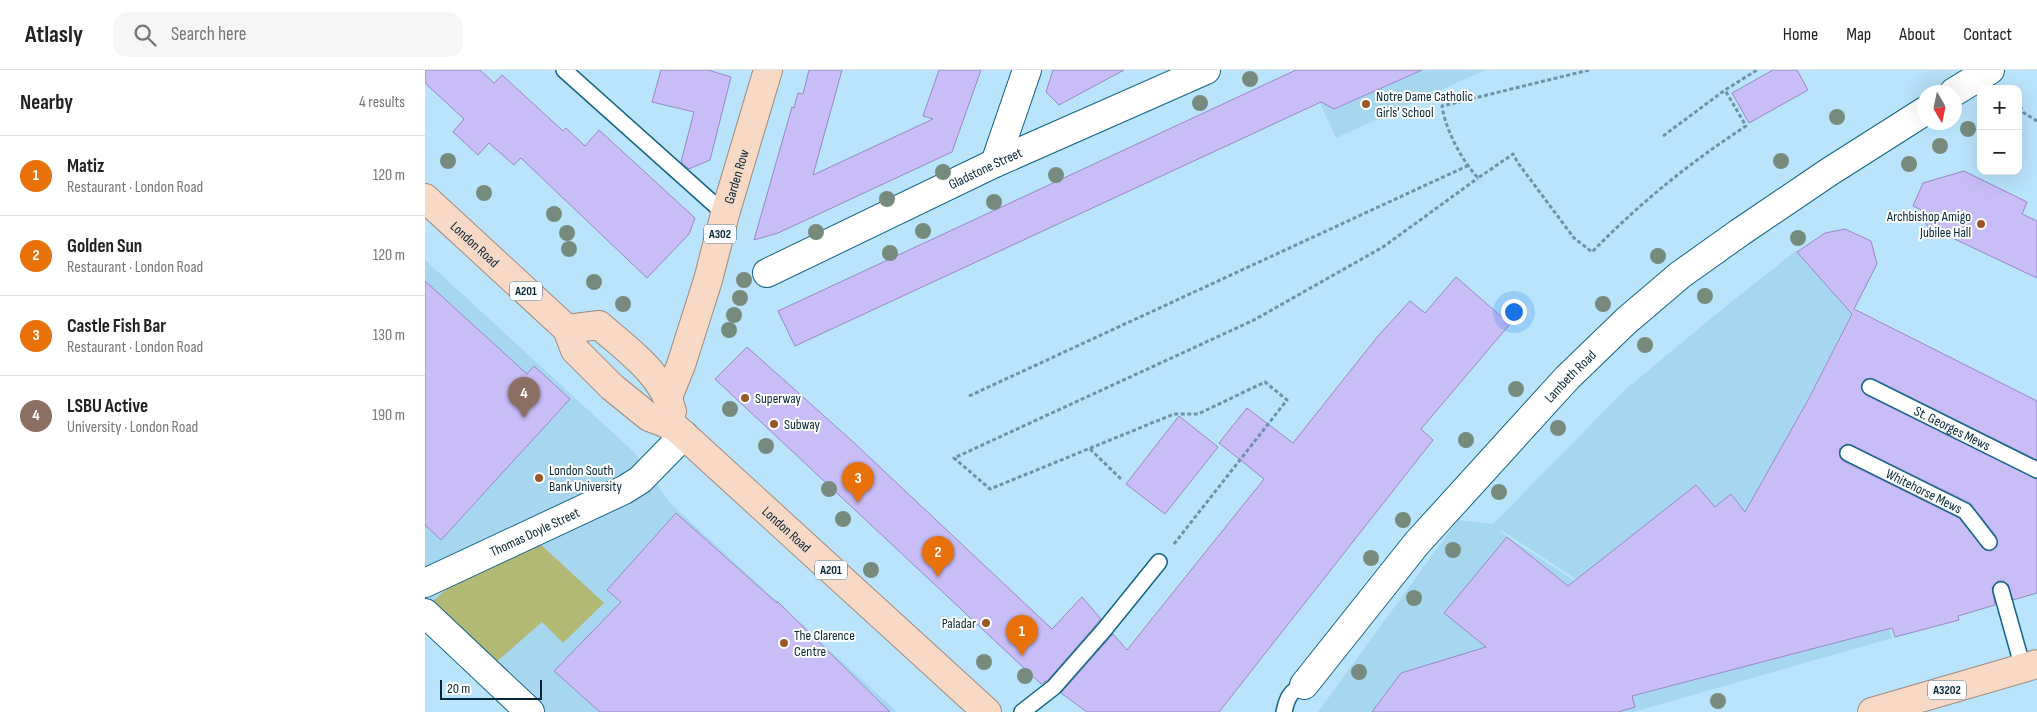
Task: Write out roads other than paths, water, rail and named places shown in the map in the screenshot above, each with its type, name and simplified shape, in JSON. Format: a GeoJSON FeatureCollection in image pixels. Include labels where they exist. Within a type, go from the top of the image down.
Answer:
{"type":"FeatureCollection","features":[{"type":"Feature","properties":{"kind":"main road","name":"Garden Row"},"geometry":{"type":"LineString","coordinates":[[669,397],[709,280],[725,214],[768,70]]}},
{"type":"Feature","properties":{"kind":"main road","name":"London Road"},"geometry":{"type":"LineString","coordinates":[[425,198],[567,330],[575,350],[612,387],[649,417],[680,431],[987,712]]}},
{"type":"Feature","properties":{"kind":"main road"},"geometry":{"type":"LineString","coordinates":[[567,330],[599,325],[655,377],[669,397],[680,431]]}},
{"type":"Feature","properties":{"kind":"main road","name":"A3202"},"geometry":{"type":"LineString","coordinates":[[1872,712],[2030,666]]}},
{"type":"Feature","properties":{"kind":"street"},"geometry":{"type":"LineString","coordinates":[[995,163],[1027,70]]}},
{"type":"Feature","properties":{"kind":"street","name":"Gladstone Street"},"geometry":{"type":"LineString","coordinates":[[767,273],[995,163],[1207,70]]}},
{"type":"Feature","properties":{"kind":"street"},"geometry":{"type":"LineString","coordinates":[[1962,87],[1990,70]]}},
{"type":"Feature","properties":{"kind":"street","name":"Lambeth Road"},"geometry":{"type":"LineString","coordinates":[[1304,685],[1417,543],[1567,378],[1626,320],[1680,276],[1739,233],[1829,172],[1917,116]]}},
{"type":"Feature","properties":{"kind":"street","name":"Thomas Doyle Street"},"geometry":{"type":"LineString","coordinates":[[425,582],[624,490],[640,480],[680,431]]}},
{"type":"Feature","properties":{"kind":"street"},"geometry":{"type":"LineString","coordinates":[[425,613],[530,712]]}},
{"type":"Feature","properties":{"kind":"lane"},"geometry":{"type":"LineString","coordinates":[[563,70],[725,214]]}},
{"type":"Feature","properties":{"kind":"lane","name":"St. Georges Mews"},"geometry":{"type":"LineString","coordinates":[[1870,387],[2037,470]]}},
{"type":"Feature","properties":{"kind":"lane","name":"Whitehorse Mews"},"geometry":{"type":"LineString","coordinates":[[1847,453],[1965,511],[1989,542]]}},
{"type":"Feature","properties":{"kind":"lane"},"geometry":{"type":"LineString","coordinates":[[1022,712],[1054,687],[1104,630],[1159,562]]}},
{"type":"Feature","properties":{"kind":"lane"},"geometry":{"type":"LineString","coordinates":[[2001,590],[2030,666]]}},
{"type":"Feature","properties":{"kind":"lane","name":"Lambeth Road"},"geometry":{"type":"LineString","coordinates":[[1284,712],[1285,700],[1294,689],[1304,685]]}},
{"type":"Feature","properties":{"kind":"place","name":"Notre Dame Catholic Girls' School"},"geometry":{"type":"Point","coordinates":[1366,104]}},
{"type":"Feature","properties":{"kind":"place","name":"Archbishop Amigo Jubilee Hall"},"geometry":{"type":"Point","coordinates":[1981,224]}},
{"type":"Feature","properties":{"kind":"place","name":"Superway"},"geometry":{"type":"Point","coordinates":[745,398]}},
{"type":"Feature","properties":{"kind":"place","name":"LSBU Active"},"geometry":{"type":"Point","coordinates":[524,418]}},
{"type":"Feature","properties":{"kind":"place","name":"Subway"},"geometry":{"type":"Point","coordinates":[774,424]}},
{"type":"Feature","properties":{"kind":"place","name":"London South Bank University"},"geometry":{"type":"Point","coordinates":[539,478]}},
{"type":"Feature","properties":{"kind":"place","name":"Castle Fish Bar"},"geometry":{"type":"Point","coordinates":[858,503]}},
{"type":"Feature","properties":{"kind":"place","name":"Golden Sun"},"geometry":{"type":"Point","coordinates":[938,577]}},
{"type":"Feature","properties":{"kind":"place","name":"Paladar"},"geometry":{"type":"Point","coordinates":[986,623]}},
{"type":"Feature","properties":{"kind":"place","name":"The Clarence Centre"},"geometry":{"type":"Point","coordinates":[784,643]}},
{"type":"Feature","properties":{"kind":"place","name":"Matiz"},"geometry":{"type":"Point","coordinates":[1022,656]}}]}
